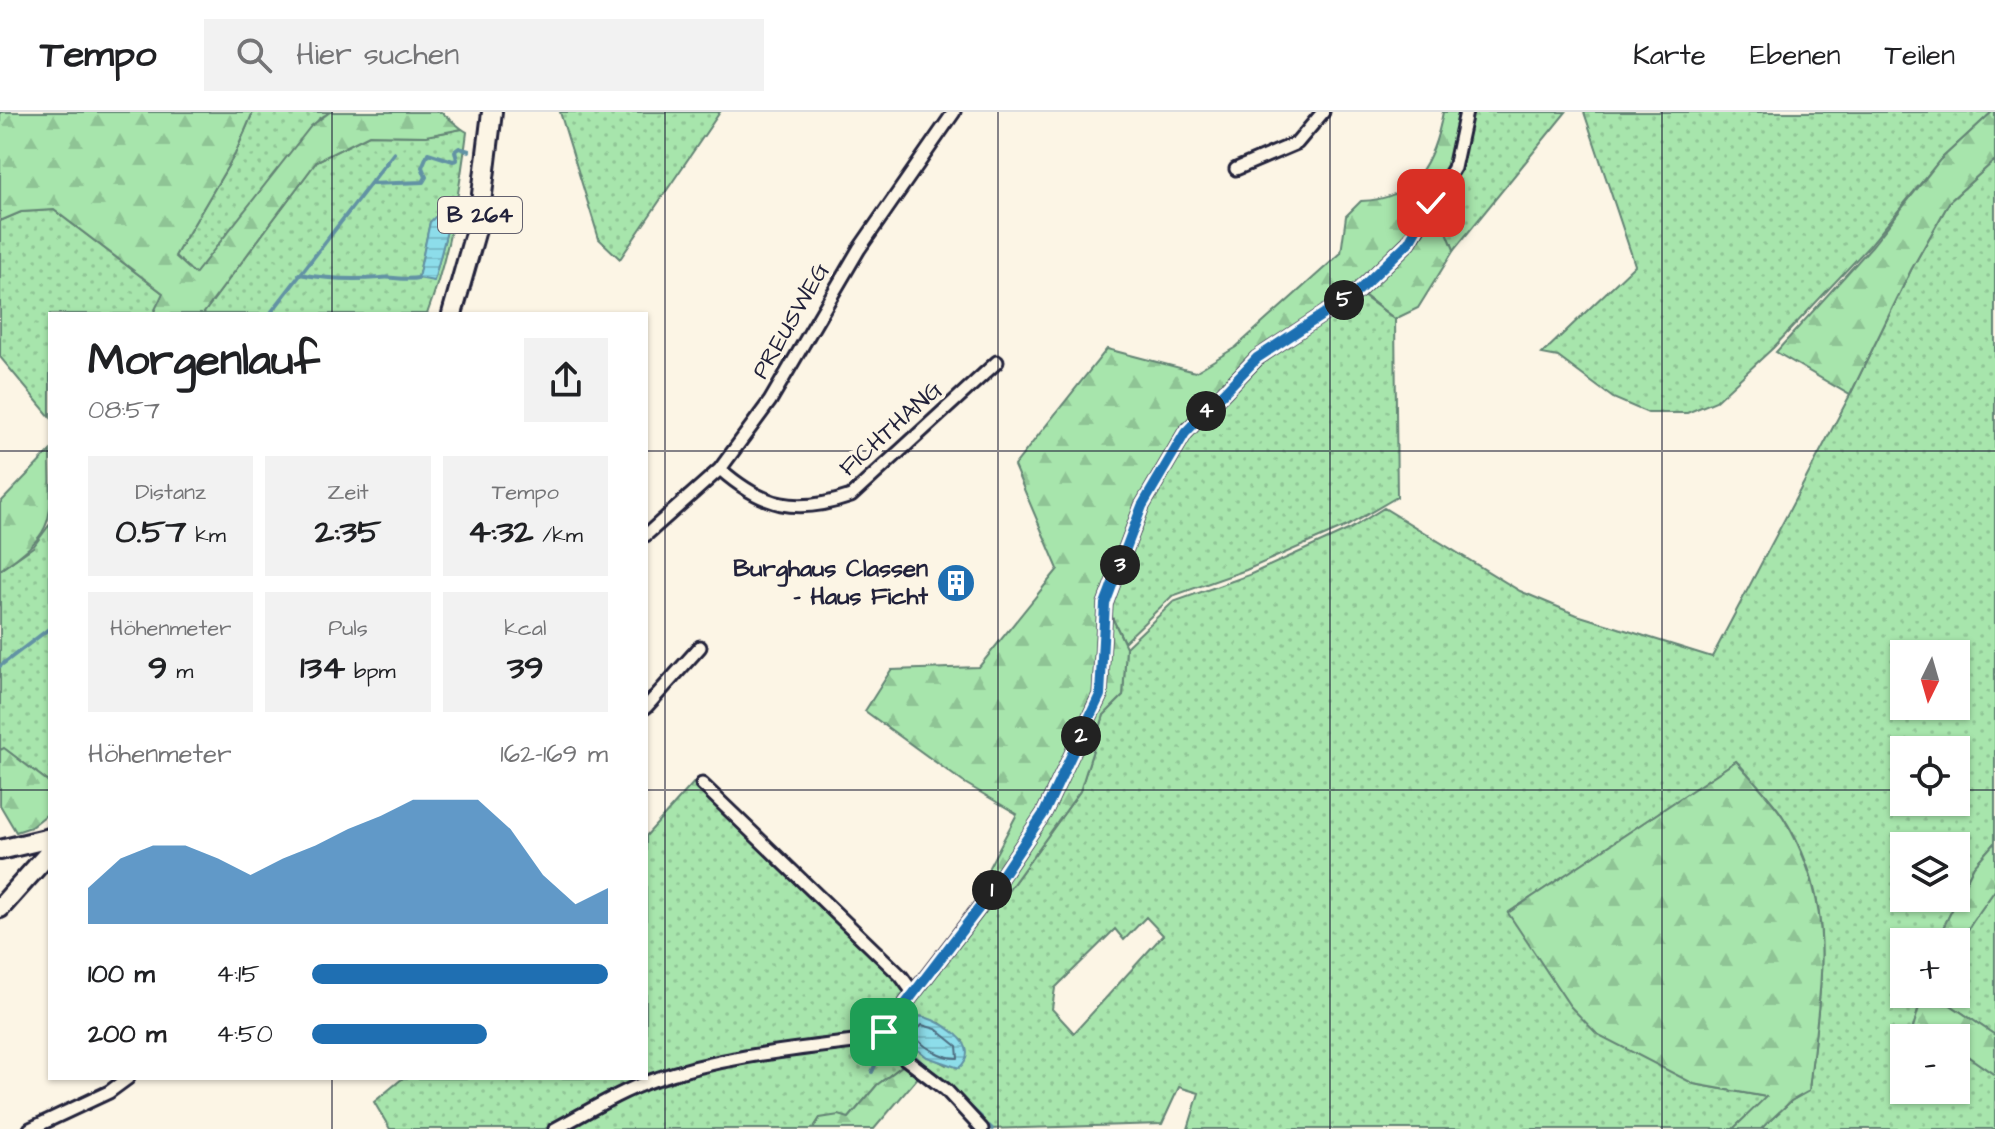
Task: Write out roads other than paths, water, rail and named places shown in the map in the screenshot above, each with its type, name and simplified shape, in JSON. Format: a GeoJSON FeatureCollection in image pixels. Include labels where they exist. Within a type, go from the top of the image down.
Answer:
{"type":"FeatureCollection","features":[{"type":"Feature","properties":{"kind":"main road","name":"B 264"},"geometry":{"type":"LineString","coordinates":[[453,312],[479,219],[492,112]]}},
{"type":"Feature","properties":{"kind":"main road"},"geometry":{"type":"LineString","coordinates":[[0,850],[48,838]]}},
{"type":"Feature","properties":{"kind":"main road"},"geometry":{"type":"LineString","coordinates":[[1,904],[48,854]]}},
{"type":"Feature","properties":{"kind":"street","name":"PREUSWEG"},"geometry":{"type":"LineString","coordinates":[[648,533],[720,469],[770,401],[859,249],[954,112]]}},
{"type":"Feature","properties":{"kind":"street"},"geometry":{"type":"LineString","coordinates":[[1236,169],[1297,143],[1323,112]]}},
{"type":"Feature","properties":{"kind":"street"},"geometry":{"type":"LineString","coordinates":[[555,1129],[620,1094],[685,1070],[877,1037],[989,895],[1044,813],[1100,695],[1105,604],[1110,590],[1142,506],[1185,433],[1257,358],[1357,292],[1409,242],[1454,168],[1466,112]]}},
{"type":"Feature","properties":{"kind":"street","name":"FICHTHANG"},"geometry":{"type":"LineString","coordinates":[[720,469],[744,490],[773,504],[801,507],[827,504],[851,496],[997,362]]}},
{"type":"Feature","properties":{"kind":"street"},"geometry":{"type":"LineString","coordinates":[[648,705],[700,647]]}},
{"type":"Feature","properties":{"kind":"street"},"geometry":{"type":"LineString","coordinates":[[702,784],[901,976],[912,991]]}},
{"type":"Feature","properties":{"kind":"street"},"geometry":{"type":"LineString","coordinates":[[877,1037],[946,1090],[982,1129]]}},
{"type":"Feature","properties":{"kind":"street"},"geometry":{"type":"LineString","coordinates":[[30,1129],[109,1092],[125,1080]]}},
{"type":"Feature","properties":{"kind":"water"},"geometry":{"type":"Polygon","coordinates":[[[446,216],[450,219],[434,281],[418,278],[430,222],[435,217],[446,216]]]}},
{"type":"Feature","properties":{"kind":"water"},"geometry":{"type":"Polygon","coordinates":[[[920,1016],[948,1028],[963,1042],[966,1059],[959,1068],[927,1057],[908,1042],[906,1031],[920,1016]]]}},
{"type":"Feature","properties":{"kind":"waterway"},"geometry":{"type":"LineString","coordinates":[[370,184],[423,182],[426,177],[422,167],[428,153],[453,161],[457,160],[455,151],[459,148],[469,151]]}},
{"type":"Feature","properties":{"kind":"waterway"},"geometry":{"type":"LineString","coordinates":[[272,312],[394,153]]}},
{"type":"Feature","properties":{"kind":"waterway"},"geometry":{"type":"LineString","coordinates":[[299,274],[340,279],[418,278]]}},
{"type":"Feature","properties":{"kind":"waterway"},"geometry":{"type":"LineString","coordinates":[[0,666],[48,630]]}},
{"type":"Feature","properties":{"kind":"waterway"},"geometry":{"type":"LineString","coordinates":[[902,1045],[981,1117]]}},
{"type":"Feature","properties":{"kind":"waterway"},"geometry":{"type":"LineString","coordinates":[[872,1072],[882,1050]]}},
{"type":"Feature","properties":{"kind":"waterway"},"geometry":{"type":"LineString","coordinates":[[989,1126],[992,1129]]}},
{"type":"Feature","properties":{"kind":"place","name":"Burghaus Classen - Haus Ficht"},"geometry":{"type":"Point","coordinates":[956,583]}}]}
